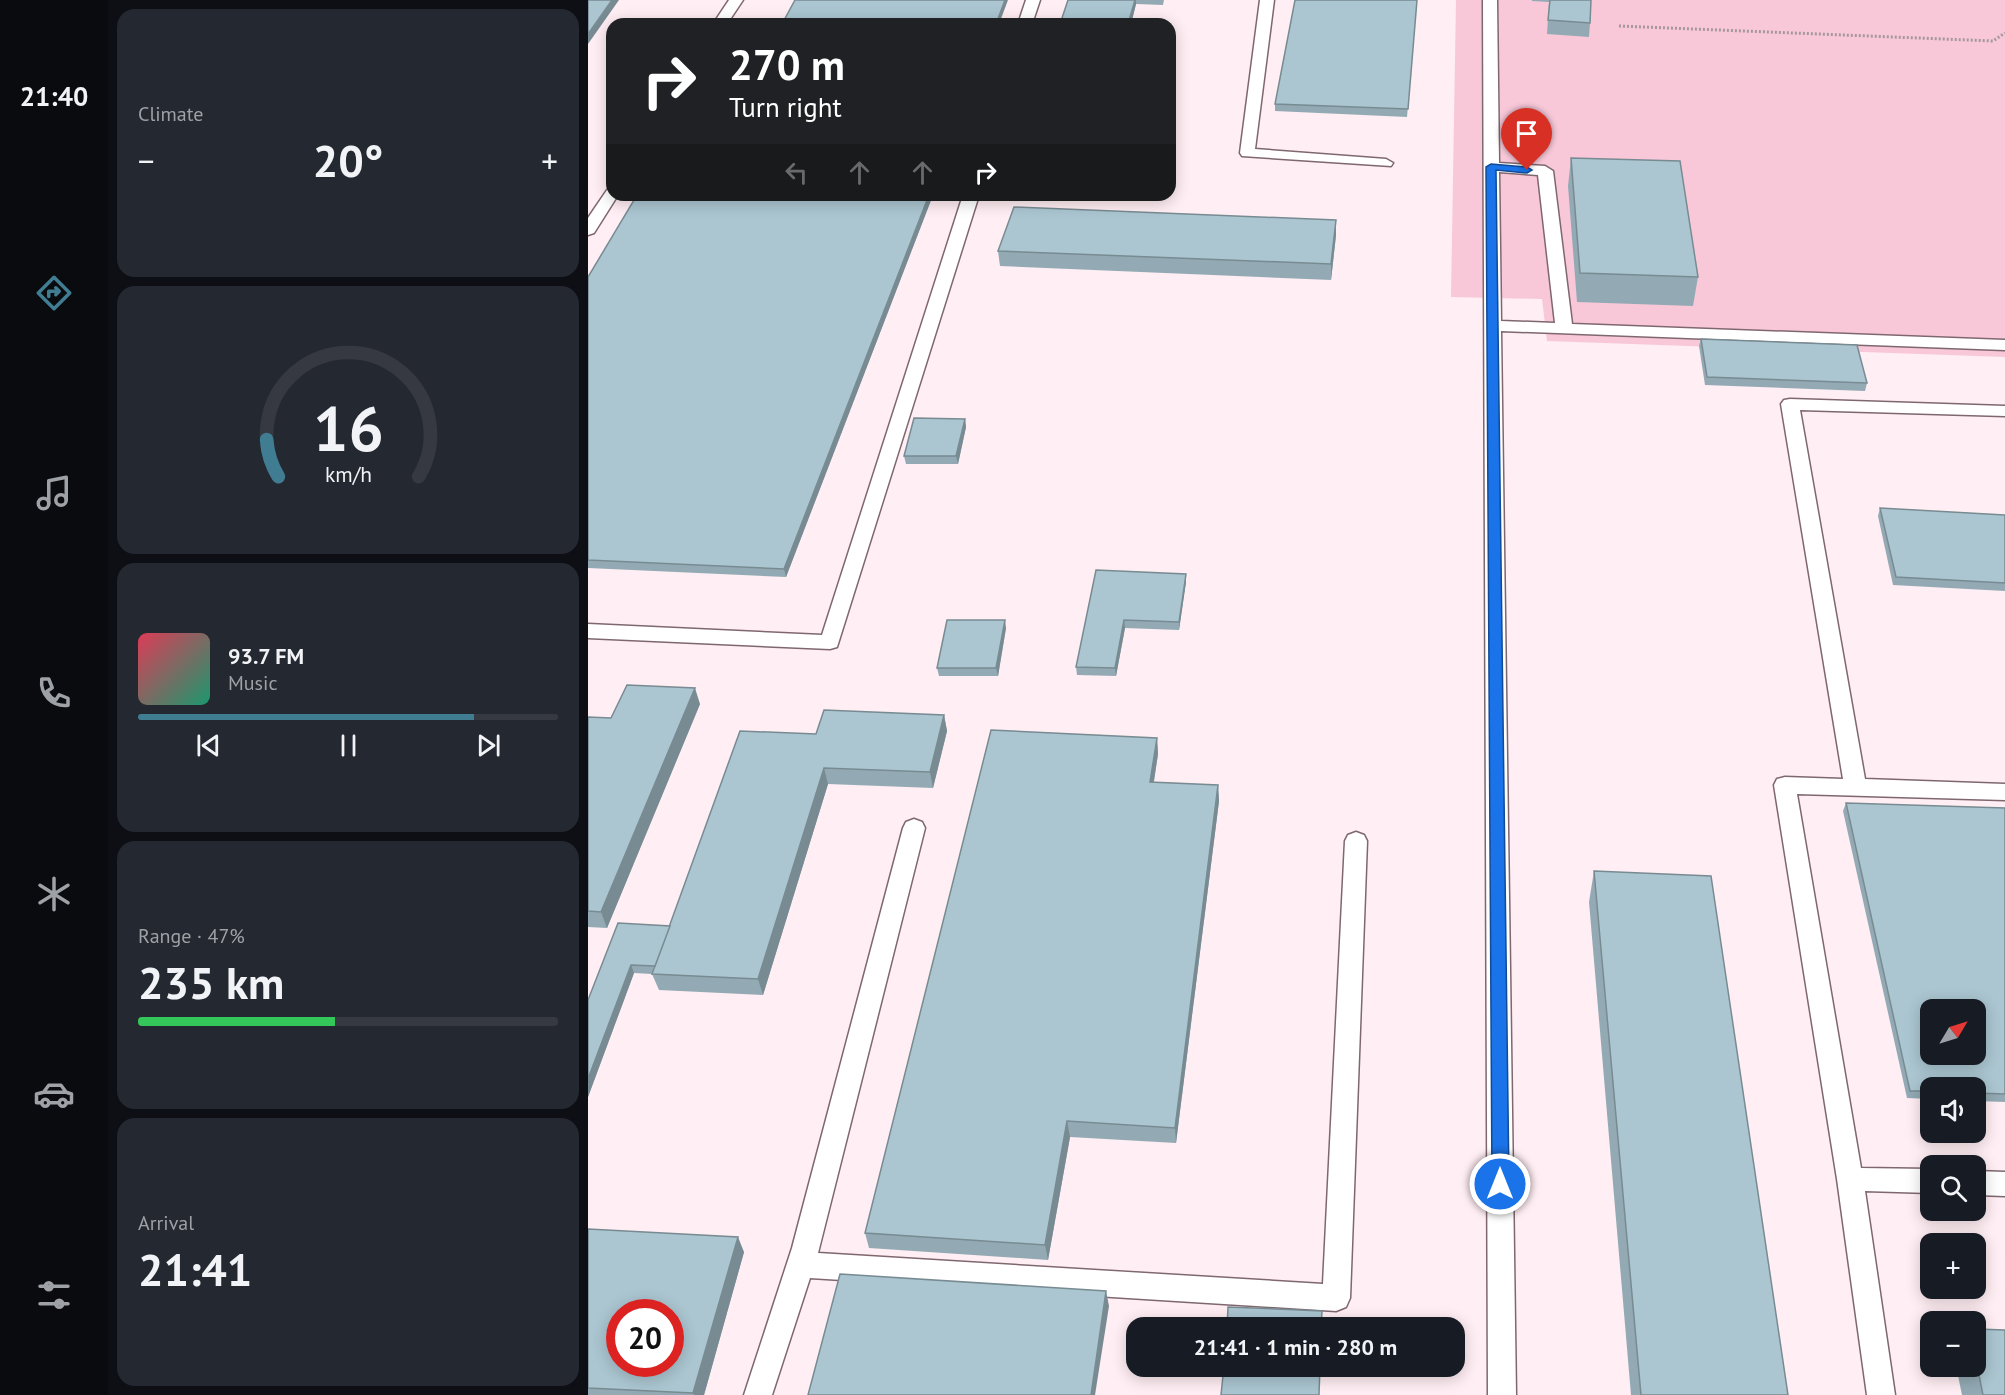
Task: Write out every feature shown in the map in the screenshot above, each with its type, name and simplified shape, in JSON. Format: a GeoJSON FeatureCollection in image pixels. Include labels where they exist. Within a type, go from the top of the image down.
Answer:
{"type":"FeatureCollection","features":[{"type":"Feature","properties":{"kind":"lane"},"geometry":{"type":"LineString","coordinates":[[724,18],[736,0]]}},
{"type":"Feature","properties":{"kind":"lane"},"geometry":{"type":"LineString","coordinates":[[1027,18],[1033,0]]}},
{"type":"Feature","properties":{"kind":"lane"},"geometry":{"type":"LineString","coordinates":[[1267,0],[1247,153],[1386,163]]}},
{"type":"Feature","properties":{"kind":"lane"},"geometry":{"type":"LineString","coordinates":[[1490,0],[1502,1395]]}},
{"type":"Feature","properties":{"kind":"lane"},"geometry":{"type":"LineString","coordinates":[[1491,167],[1545,171],[1564,328]]}},
{"type":"Feature","properties":{"kind":"lane"},"geometry":{"type":"LineString","coordinates":[[588,230],[607,201]]}},
{"type":"Feature","properties":{"kind":"lane"},"geometry":{"type":"LineString","coordinates":[[588,631],[830,642],[969,201]]}},
{"type":"Feature","properties":{"kind":"lane"},"geometry":{"type":"LineString","coordinates":[[1493,326],[2005,345]]}},
{"type":"Feature","properties":{"kind":"lane"},"geometry":{"type":"LineString","coordinates":[[1855,787],[1790,404],[2005,411]]}},
{"type":"Feature","properties":{"kind":"lane"},"geometry":{"type":"LineString","coordinates":[[1881,1395],[1850,1179],[1785,785],[2005,792]]}},
{"type":"Feature","properties":{"kind":"lane"},"geometry":{"type":"LineString","coordinates":[[758,1395],[800,1265],[914,828]]}},
{"type":"Feature","properties":{"kind":"lane"},"geometry":{"type":"LineString","coordinates":[[800,1265],[1336,1298],[1356,841]]}},
{"type":"Feature","properties":{"kind":"lane"},"geometry":{"type":"LineString","coordinates":[[1850,1179],[1920,1182]]}},
{"type":"Feature","properties":{"kind":"lane"},"geometry":{"type":"LineString","coordinates":[[1986,1183],[2005,1184]]}},
{"type":"Feature","properties":{"kind":"path"},"geometry":{"type":"LineString","coordinates":[[1619,26],[1993,42],[2005,33]]}},
{"type":"Feature","properties":{"kind":"shaded area"},"geometry":{"type":"Polygon","coordinates":[[[1456,0],[2005,0],[2005,357],[1547,341],[1542,299],[1451,297],[1456,0]]]}},
{"type":"Feature","properties":{"kind":"building"},"geometry":{"type":"Polygon","coordinates":[[[588,0],[612,0],[588,34],[588,0]]]}},
{"type":"Feature","properties":{"kind":"building"},"geometry":{"type":"Polygon","coordinates":[[[795,0],[1005,0],[998,18],[785,18],[795,0]]]}},
{"type":"Feature","properties":{"kind":"building"},"geometry":{"type":"Polygon","coordinates":[[[1068,0],[1135,0],[1130,18],[1062,18],[1068,0]]]}},
{"type":"Feature","properties":{"kind":"building"},"geometry":{"type":"Polygon","coordinates":[[[1295,0],[1417,0],[1408,109],[1275,104],[1295,0]]]}},
{"type":"Feature","properties":{"kind":"building"},"geometry":{"type":"Polygon","coordinates":[[[1550,0],[1591,0],[1590,23],[1548,20],[1550,0]]]}},
{"type":"Feature","properties":{"kind":"building"},"geometry":{"type":"Polygon","coordinates":[[[1571,158],[1680,161],[1698,277],[1580,273],[1571,158]]]}},
{"type":"Feature","properties":{"kind":"building"},"geometry":{"type":"Polygon","coordinates":[[[633,201],[927,201],[784,569],[588,560],[588,277],[633,201]]]}},
{"type":"Feature","properties":{"kind":"building"},"geometry":{"type":"Polygon","coordinates":[[[1014,207],[1336,220],[1331,264],[998,251],[1014,207]]]}},
{"type":"Feature","properties":{"kind":"building"},"geometry":{"type":"Polygon","coordinates":[[[1701,339],[1857,345],[1867,383],[1707,377],[1701,339]]]}},
{"type":"Feature","properties":{"kind":"building"},"geometry":{"type":"Polygon","coordinates":[[[914,418],[965,419],[956,456],[904,456],[914,418]]]}},
{"type":"Feature","properties":{"kind":"building"},"geometry":{"type":"Polygon","coordinates":[[[1880,508],[2005,515],[2005,583],[1896,577],[1880,508]]]}},
{"type":"Feature","properties":{"kind":"building"},"geometry":{"type":"Polygon","coordinates":[[[1096,570],[1186,574],[1179,622],[1124,620],[1115,668],[1076,667],[1096,570]]]}},
{"type":"Feature","properties":{"kind":"building"},"geometry":{"type":"Polygon","coordinates":[[[947,620],[1005,620],[996,668],[937,668],[947,620]]]}},
{"type":"Feature","properties":{"kind":"building"},"geometry":{"type":"Polygon","coordinates":[[[627,685],[695,688],[601,912],[588,911],[588,717],[611,718],[627,685]]]}},
{"type":"Feature","properties":{"kind":"building"},"geometry":{"type":"Polygon","coordinates":[[[824,710],[944,715],[930,772],[824,768],[758,979],[652,974],[740,731],[816,734],[824,710]]]}},
{"type":"Feature","properties":{"kind":"building"},"geometry":{"type":"Polygon","coordinates":[[[991,730],[1157,738],[1150,782],[1218,785],[1175,1128],[1067,1121],[1045,1245],[865,1233],[991,730]]]}},
{"type":"Feature","properties":{"kind":"building"},"geometry":{"type":"Polygon","coordinates":[[[1846,803],[2005,808],[2005,1094],[1986,1093],[1986,1077],[1920,1077],[1920,1091],[1910,1091],[1846,803]]]}},
{"type":"Feature","properties":{"kind":"building"},"geometry":{"type":"Polygon","coordinates":[[[1594,871],[1711,876],[1788,1395],[1641,1395],[1594,871]]]}},
{"type":"Feature","properties":{"kind":"building"},"geometry":{"type":"Polygon","coordinates":[[[618,923],[670,926],[655,966],[631,965],[588,1079],[588,1000],[618,923]]]}},
{"type":"Feature","properties":{"kind":"building"},"geometry":{"type":"Polygon","coordinates":[[[588,1229],[738,1237],[693,1393],[588,1388],[588,1229]]]}},
{"type":"Feature","properties":{"kind":"building"},"geometry":{"type":"Polygon","coordinates":[[[840,1274],[1106,1291],[1091,1395],[808,1395],[840,1274]]]}},
{"type":"Feature","properties":{"kind":"building"},"geometry":{"type":"Polygon","coordinates":[[[1228,1307],[1322,1311],[1322,1317],[1228,1317],[1228,1307]]]}},
{"type":"Feature","properties":{"kind":"building"},"geometry":{"type":"Polygon","coordinates":[[[1986,1329],[2005,1330],[2005,1395],[1983,1395],[1979,1377],[1986,1377],[1986,1329]]]}},
{"type":"Feature","properties":{"kind":"building"},"geometry":{"type":"Polygon","coordinates":[[[1223,1377],[1320,1377],[1319,1395],[1221,1395],[1223,1377]]]}},
{"type":"Feature","properties":{"kind":"route"},"geometry":{"type":"LineString","coordinates":[[1500,1184],[1491,167],[1527,170]]}}]}
